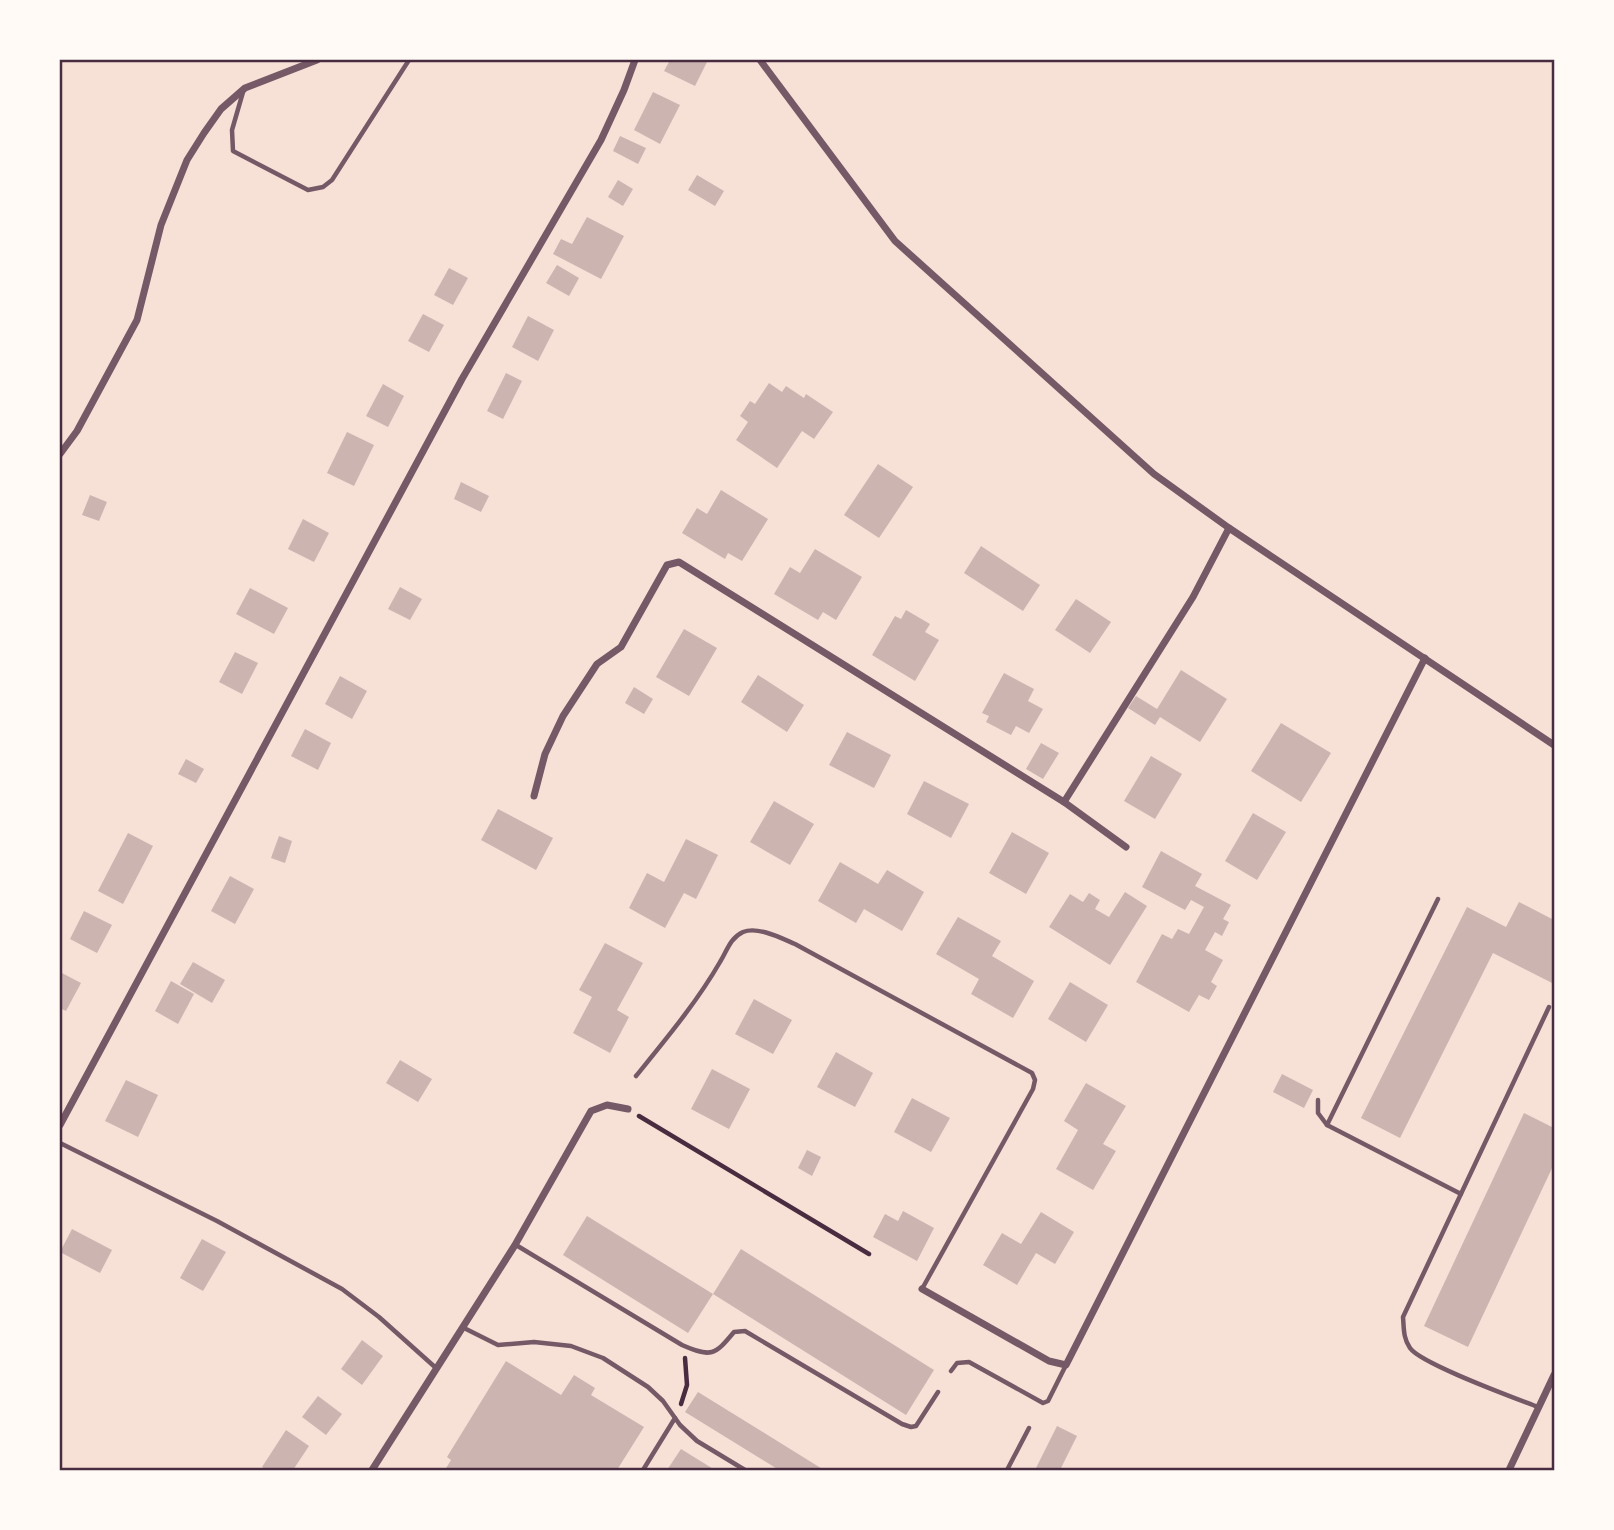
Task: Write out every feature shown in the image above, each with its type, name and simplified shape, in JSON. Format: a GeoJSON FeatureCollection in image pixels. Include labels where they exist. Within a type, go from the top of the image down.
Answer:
{"type":"FeatureCollection","features":[{"type":"Feature","properties":{"kind":"street"},"geometry":{"type":"LineString","coordinates":[[60,454],[77,431],[137,320],[160,225],[187,160],[221,108],[245,88],[317,60]]}},
{"type":"Feature","properties":{"kind":"street"},"geometry":{"type":"LineString","coordinates":[[60,1125],[462,379],[601,140],[635,60]]}},
{"type":"Feature","properties":{"kind":"street"},"geometry":{"type":"LineString","coordinates":[[760,60],[895,241],[1154,474],[1229,528],[1555,745]]}},
{"type":"Feature","properties":{"kind":"street"},"geometry":{"type":"LineString","coordinates":[[1064,802],[1193,597],[1229,528]]}},
{"type":"Feature","properties":{"kind":"street"},"geometry":{"type":"LineString","coordinates":[[534,796],[545,754],[580,688],[597,664],[621,647],[667,565],[679,562],[1064,802],[1126,847]]}},
{"type":"Feature","properties":{"kind":"street"},"geometry":{"type":"LineString","coordinates":[[922,1289],[1049,1361],[1066,1365],[1425,658]]}},
{"type":"Feature","properties":{"kind":"street"},"geometry":{"type":"LineString","coordinates":[[372,1471],[515,1245],[591,1111],[607,1105],[628,1109]]}},
{"type":"Feature","properties":{"kind":"street"},"geometry":{"type":"LineString","coordinates":[[1510,1471],[1555,1374]]}},
{"type":"Feature","properties":{"kind":"lane"},"geometry":{"type":"LineString","coordinates":[[245,88],[232,130],[233,151],[308,190],[323,187],[332,180],[409,60]]}},
{"type":"Feature","properties":{"kind":"lane"},"geometry":{"type":"LineString","coordinates":[[1327,1125],[1438,899]]}},
{"type":"Feature","properties":{"kind":"lane"},"geometry":{"type":"LineString","coordinates":[[636,1076],[675,1028],[719,964],[733,938],[745,931],[755,931],[795,944],[1032,1073],[1035,1080],[1033,1089],[922,1289]]}},
{"type":"Feature","properties":{"kind":"lane"},"geometry":{"type":"LineString","coordinates":[[1540,1408],[1428,1361],[1411,1351],[1404,1337],[1403,1317],[1549,1007]]}},
{"type":"Feature","properties":{"kind":"lane"},"geometry":{"type":"LineString","coordinates":[[1318,1100],[1318,1113],[1327,1125],[1461,1194]]}},
{"type":"Feature","properties":{"kind":"lane"},"geometry":{"type":"LineString","coordinates":[[60,1143],[217,1221],[342,1289],[379,1317],[437,1368]]}},
{"type":"Feature","properties":{"kind":"lane"},"geometry":{"type":"LineString","coordinates":[[515,1245],[682,1345],[713,1353],[720,1349],[734,1332],[745,1331],[902,1424],[916,1426],[938,1392]]}},
{"type":"Feature","properties":{"kind":"lane"},"geometry":{"type":"LineString","coordinates":[[464,1328],[498,1345],[534,1342],[571,1346],[603,1357],[648,1387],[697,1441],[745,1471]]}},
{"type":"Feature","properties":{"kind":"lane"},"geometry":{"type":"LineString","coordinates":[[951,1371],[960,1361],[969,1362],[1042,1403],[1048,1401],[1066,1365]]}},
{"type":"Feature","properties":{"kind":"lane"},"geometry":{"type":"LineString","coordinates":[[643,1471],[674,1418]]}},
{"type":"Feature","properties":{"kind":"lane"},"geometry":{"type":"LineString","coordinates":[[1007,1471],[1029,1428]]}},
{"type":"Feature","properties":{"kind":"path"},"geometry":{"type":"LineString","coordinates":[[628,1109],[869,1254]]}},
{"type":"Feature","properties":{"kind":"path"},"geometry":{"type":"LineString","coordinates":[[674,1418],[687,1385],[686,1364]]}},
{"type":"Feature","properties":{"kind":"building"},"geometry":{"type":"Polygon","coordinates":[[[670,60],[708,60],[695,86],[664,71],[670,60]]]}},
{"type":"Feature","properties":{"kind":"building"},"geometry":{"type":"Polygon","coordinates":[[[653,92],[680,105],[660,144],[634,130],[653,92]]]}},
{"type":"Feature","properties":{"kind":"building"},"geometry":{"type":"Polygon","coordinates":[[[620,136],[646,148],[638,164],[613,151],[620,136]]]}},
{"type":"Feature","properties":{"kind":"building"},"geometry":{"type":"Polygon","coordinates":[[[697,175],[724,191],[715,206],[688,190],[697,175]]]}},
{"type":"Feature","properties":{"kind":"building"},"geometry":{"type":"Polygon","coordinates":[[[618,180],[633,189],[623,206],[608,197],[618,180]]]}},
{"type":"Feature","properties":{"kind":"building"},"geometry":{"type":"Polygon","coordinates":[[[587,217],[624,236],[601,279],[553,254],[561,239],[572,244],[587,217]]]}},
{"type":"Feature","properties":{"kind":"building"},"geometry":{"type":"Polygon","coordinates":[[[557,265],[579,278],[569,296],[546,283],[557,265]]]}},
{"type":"Feature","properties":{"kind":"building"},"geometry":{"type":"Polygon","coordinates":[[[449,268],[468,278],[453,305],[434,295],[449,268]]]}},
{"type":"Feature","properties":{"kind":"building"},"geometry":{"type":"Polygon","coordinates":[[[423,314],[444,325],[429,352],[408,341],[423,314]]]}},
{"type":"Feature","properties":{"kind":"building"},"geometry":{"type":"Polygon","coordinates":[[[528,316],[554,330],[538,361],[512,347],[528,316]]]}},
{"type":"Feature","properties":{"kind":"building"},"geometry":{"type":"Polygon","coordinates":[[[506,373],[522,381],[503,419],[487,411],[506,373]]]}},
{"type":"Feature","properties":{"kind":"building"},"geometry":{"type":"Polygon","coordinates":[[[769,383],[782,392],[786,386],[804,398],[806,394],[833,412],[814,439],[802,431],[777,468],[736,440],[748,422],[740,416],[750,401],[755,404],[769,383]]]}},
{"type":"Feature","properties":{"kind":"building"},"geometry":{"type":"Polygon","coordinates":[[[383,384],[404,396],[388,427],[366,416],[383,384]]]}},
{"type":"Feature","properties":{"kind":"building"},"geometry":{"type":"Polygon","coordinates":[[[347,432],[374,445],[354,486],[327,473],[347,432]]]}},
{"type":"Feature","properties":{"kind":"building"},"geometry":{"type":"Polygon","coordinates":[[[878,464],[913,487],[879,538],[844,515],[878,464]]]}},
{"type":"Feature","properties":{"kind":"building"},"geometry":{"type":"Polygon","coordinates":[[[461,482],[489,496],[481,512],[454,499],[461,482]]]}},
{"type":"Feature","properties":{"kind":"building"},"geometry":{"type":"Polygon","coordinates":[[[721,490],[768,519],[742,561],[728,553],[725,559],[682,533],[697,508],[707,514],[721,490]]]}},
{"type":"Feature","properties":{"kind":"building"},"geometry":{"type":"Polygon","coordinates":[[[90,495],[107,502],[99,521],[82,515],[90,495]]]}},
{"type":"Feature","properties":{"kind":"building"},"geometry":{"type":"Polygon","coordinates":[[[303,519],[329,533],[314,562],[288,549],[303,519]]]}},
{"type":"Feature","properties":{"kind":"building"},"geometry":{"type":"Polygon","coordinates":[[[981,546],[1040,585],[1023,611],[964,573],[981,546]]]}},
{"type":"Feature","properties":{"kind":"building"},"geometry":{"type":"Polygon","coordinates":[[[815,549],[862,577],[836,620],[823,612],[818,620],[774,594],[790,567],[800,573],[815,549]]]}},
{"type":"Feature","properties":{"kind":"building"},"geometry":{"type":"Polygon","coordinates":[[[400,587],[422,599],[410,620],[388,609],[400,587]]]}},
{"type":"Feature","properties":{"kind":"building"},"geometry":{"type":"Polygon","coordinates":[[[250,588],[288,608],[274,634],[236,614],[250,588]]]}},
{"type":"Feature","properties":{"kind":"building"},"geometry":{"type":"Polygon","coordinates":[[[1076,599],[1111,622],[1090,653],[1055,630],[1076,599]]]}},
{"type":"Feature","properties":{"kind":"building"},"geometry":{"type":"Polygon","coordinates":[[[906,610],[930,624],[925,632],[939,640],[915,681],[872,655],[895,616],[901,619],[906,610]]]}},
{"type":"Feature","properties":{"kind":"building"},"geometry":{"type":"Polygon","coordinates":[[[684,629],[717,648],[689,696],[656,677],[684,629]]]}},
{"type":"Feature","properties":{"kind":"building"},"geometry":{"type":"Polygon","coordinates":[[[235,652],[258,663],[242,694],[219,682],[235,652]]]}},
{"type":"Feature","properties":{"kind":"building"},"geometry":{"type":"Polygon","coordinates":[[[1181,670],[1227,699],[1200,742],[1160,717],[1155,725],[1128,708],[1136,696],[1157,709],[1181,670]]]}},
{"type":"Feature","properties":{"kind":"building"},"geometry":{"type":"Polygon","coordinates":[[[1004,673],[1034,689],[1028,701],[1043,709],[1029,733],[1016,726],[1011,735],[986,722],[989,716],[982,713],[1004,673]]]}},
{"type":"Feature","properties":{"kind":"building"},"geometry":{"type":"Polygon","coordinates":[[[758,675],[804,705],[787,732],[741,702],[758,675]]]}},
{"type":"Feature","properties":{"kind":"building"},"geometry":{"type":"Polygon","coordinates":[[[340,676],[367,691],[352,719],[325,704],[340,676]]]}},
{"type":"Feature","properties":{"kind":"building"},"geometry":{"type":"Polygon","coordinates":[[[634,687],[653,699],[644,714],[625,703],[634,687]]]}},
{"type":"Feature","properties":{"kind":"building"},"geometry":{"type":"Polygon","coordinates":[[[1281,723],[1331,753],[1301,802],[1251,771],[1281,723]]]}},
{"type":"Feature","properties":{"kind":"building"},"geometry":{"type":"Polygon","coordinates":[[[305,729],[331,743],[318,770],[291,756],[305,729]]]}},
{"type":"Feature","properties":{"kind":"building"},"geometry":{"type":"Polygon","coordinates":[[[847,732],[891,755],[874,788],[829,765],[847,732]]]}},
{"type":"Feature","properties":{"kind":"building"},"geometry":{"type":"Polygon","coordinates":[[[1041,743],[1059,753],[1043,779],[1026,769],[1041,743]]]}},
{"type":"Feature","properties":{"kind":"building"},"geometry":{"type":"Polygon","coordinates":[[[1151,756],[1182,774],[1155,819],[1124,801],[1151,756]]]}},
{"type":"Feature","properties":{"kind":"building"},"geometry":{"type":"Polygon","coordinates":[[[186,759],[204,769],[196,783],[178,774],[186,759]]]}},
{"type":"Feature","properties":{"kind":"building"},"geometry":{"type":"Polygon","coordinates":[[[924,781],[969,804],[951,838],[907,814],[924,781]]]}},
{"type":"Feature","properties":{"kind":"building"},"geometry":{"type":"Polygon","coordinates":[[[774,801],[814,824],[790,865],[750,842],[774,801]]]}},
{"type":"Feature","properties":{"kind":"building"},"geometry":{"type":"Polygon","coordinates":[[[498,809],[553,838],[536,870],[481,840],[498,809]]]}},
{"type":"Feature","properties":{"kind":"building"},"geometry":{"type":"Polygon","coordinates":[[[1253,813],[1286,832],[1257,880],[1225,861],[1253,813]]]}},
{"type":"Feature","properties":{"kind":"building"},"geometry":{"type":"Polygon","coordinates":[[[1012,832],[1049,853],[1026,894],[989,873],[1012,832]]]}},
{"type":"Feature","properties":{"kind":"building"},"geometry":{"type":"Polygon","coordinates":[[[128,833],[153,846],[123,904],[98,891],[128,833]]]}},
{"type":"Feature","properties":{"kind":"building"},"geometry":{"type":"Polygon","coordinates":[[[279,836],[292,841],[285,863],[271,858],[279,836]]]}},
{"type":"Feature","properties":{"kind":"building"},"geometry":{"type":"Polygon","coordinates":[[[686,839],[718,855],[696,899],[684,893],[665,928],[629,908],[647,873],[664,882],[686,839]]]}},
{"type":"Feature","properties":{"kind":"building"},"geometry":{"type":"Polygon","coordinates":[[[1161,851],[1202,874],[1195,886],[1231,905],[1223,919],[1229,922],[1222,936],[1215,932],[1205,950],[1223,960],[1211,982],[1217,986],[1209,1000],[1199,995],[1189,1012],[1136,982],[1162,934],[1172,939],[1178,929],[1189,934],[1204,907],[1191,900],[1185,910],[1142,887],[1161,851]]]}},
{"type":"Feature","properties":{"kind":"building"},"geometry":{"type":"Polygon","coordinates":[[[840,862],[878,884],[887,870],[924,892],[902,931],[864,909],[856,923],[818,901],[840,862]]]}},
{"type":"Feature","properties":{"kind":"building"},"geometry":{"type":"Polygon","coordinates":[[[230,876],[254,889],[235,924],[211,911],[230,876]]]}},
{"type":"Feature","properties":{"kind":"building"},"geometry":{"type":"Polygon","coordinates":[[[1125,892],[1147,906],[1110,965],[1049,927],[1070,894],[1083,902],[1089,893],[1100,900],[1095,909],[1109,917],[1125,892]]]}},
{"type":"Feature","properties":{"kind":"building"},"geometry":{"type":"Polygon","coordinates":[[[1519,902],[1554,920],[1554,984],[1493,953],[1400,1138],[1361,1118],[1467,907],[1506,927],[1519,902]]]}},
{"type":"Feature","properties":{"kind":"building"},"geometry":{"type":"Polygon","coordinates":[[[84,911],[112,925],[97,953],[70,939],[84,911]]]}},
{"type":"Feature","properties":{"kind":"building"},"geometry":{"type":"Polygon","coordinates":[[[958,917],[1001,941],[992,956],[1034,981],[1013,1018],[971,994],[979,979],[936,954],[958,917]]]}},
{"type":"Feature","properties":{"kind":"building"},"geometry":{"type":"Polygon","coordinates":[[[605,943],[643,963],[617,1010],[629,1017],[610,1053],[573,1033],[592,997],[579,990],[605,943]]]}},
{"type":"Feature","properties":{"kind":"building"},"geometry":{"type":"Polygon","coordinates":[[[193,962],[225,980],[212,1003],[180,984],[193,962]]]}},
{"type":"Feature","properties":{"kind":"building"},"geometry":{"type":"Polygon","coordinates":[[[60,972],[81,983],[66,1011],[60,1008],[60,972]]]}},
{"type":"Feature","properties":{"kind":"building"},"geometry":{"type":"Polygon","coordinates":[[[171,981],[194,994],[178,1024],[155,1011],[171,981]]]}},
{"type":"Feature","properties":{"kind":"building"},"geometry":{"type":"Polygon","coordinates":[[[1070,982],[1108,1005],[1086,1042],[1048,1019],[1070,982]]]}},
{"type":"Feature","properties":{"kind":"building"},"geometry":{"type":"Polygon","coordinates":[[[754,999],[792,1020],[773,1054],[735,1034],[754,999]]]}},
{"type":"Feature","properties":{"kind":"building"},"geometry":{"type":"Polygon","coordinates":[[[836,1052],[873,1073],[855,1107],[817,1087],[836,1052]]]}},
{"type":"Feature","properties":{"kind":"building"},"geometry":{"type":"Polygon","coordinates":[[[400,1060],[432,1079],[418,1102],[386,1083],[400,1060]]]}},
{"type":"Feature","properties":{"kind":"building"},"geometry":{"type":"Polygon","coordinates":[[[712,1069],[750,1089],[729,1129],[691,1109],[712,1069]]]}},
{"type":"Feature","properties":{"kind":"building"},"geometry":{"type":"Polygon","coordinates":[[[1282,1074],[1313,1090],[1304,1108],[1273,1092],[1282,1074]]]}},
{"type":"Feature","properties":{"kind":"building"},"geometry":{"type":"Polygon","coordinates":[[[126,1080],[158,1095],[138,1137],[105,1121],[126,1080]]]}},
{"type":"Feature","properties":{"kind":"building"},"geometry":{"type":"Polygon","coordinates":[[[1086,1083],[1126,1106],[1103,1144],[1116,1151],[1093,1190],[1056,1169],[1078,1130],[1064,1121],[1086,1083]]]}},
{"type":"Feature","properties":{"kind":"building"},"geometry":{"type":"Polygon","coordinates":[[[912,1098],[950,1118],[931,1152],[894,1132],[912,1098]]]}},
{"type":"Feature","properties":{"kind":"building"},"geometry":{"type":"Polygon","coordinates":[[[1524,1113],[1554,1128],[1554,1164],[1468,1347],[1424,1326],[1524,1113]]]}},
{"type":"Feature","properties":{"kind":"building"},"geometry":{"type":"Polygon","coordinates":[[[807,1150],[821,1157],[812,1176],[798,1168],[807,1150]]]}},
{"type":"Feature","properties":{"kind":"building"},"geometry":{"type":"Polygon","coordinates":[[[903,1211],[934,1228],[917,1261],[873,1237],[885,1214],[898,1221],[903,1211]]]}},
{"type":"Feature","properties":{"kind":"building"},"geometry":{"type":"Polygon","coordinates":[[[1041,1212],[1074,1232],[1055,1264],[1036,1253],[1017,1285],[983,1265],[1002,1233],[1021,1244],[1041,1212]]]}},
{"type":"Feature","properties":{"kind":"building"},"geometry":{"type":"Polygon","coordinates":[[[587,1216],[713,1294],[688,1333],[563,1255],[587,1216]]]}},
{"type":"Feature","properties":{"kind":"building"},"geometry":{"type":"Polygon","coordinates":[[[72,1229],[112,1250],[100,1273],[60,1252],[72,1229]]]}},
{"type":"Feature","properties":{"kind":"building"},"geometry":{"type":"Polygon","coordinates":[[[202,1239],[226,1252],[203,1291],[180,1278],[202,1239]]]}},
{"type":"Feature","properties":{"kind":"building"},"geometry":{"type":"Polygon","coordinates":[[[741,1249],[934,1370],[906,1415],[713,1294],[741,1249]]]}},
{"type":"Feature","properties":{"kind":"building"},"geometry":{"type":"Polygon","coordinates":[[[362,1340],[383,1356],[362,1385],[341,1369],[362,1340]]]}},
{"type":"Feature","properties":{"kind":"building"},"geometry":{"type":"Polygon","coordinates":[[[506,1361],[561,1395],[574,1375],[595,1388],[591,1395],[644,1427],[617,1470],[445,1470],[451,1460],[447,1457],[506,1361]]]}},
{"type":"Feature","properties":{"kind":"building"},"geometry":{"type":"Polygon","coordinates":[[[698,1392],[824,1470],[779,1470],[685,1412],[698,1392]]]}},
{"type":"Feature","properties":{"kind":"building"},"geometry":{"type":"Polygon","coordinates":[[[318,1396],[342,1414],[326,1435],[302,1417],[318,1396]]]}},
{"type":"Feature","properties":{"kind":"building"},"geometry":{"type":"Polygon","coordinates":[[[1057,1426],[1077,1436],[1060,1470],[1035,1470],[1057,1426]]]}},
{"type":"Feature","properties":{"kind":"building"},"geometry":{"type":"Polygon","coordinates":[[[286,1430],[309,1446],[293,1470],[267,1470],[262,1467],[286,1430]]]}},
{"type":"Feature","properties":{"kind":"building"},"geometry":{"type":"Polygon","coordinates":[[[681,1449],[715,1470],[667,1470],[681,1449]]]}}]}
